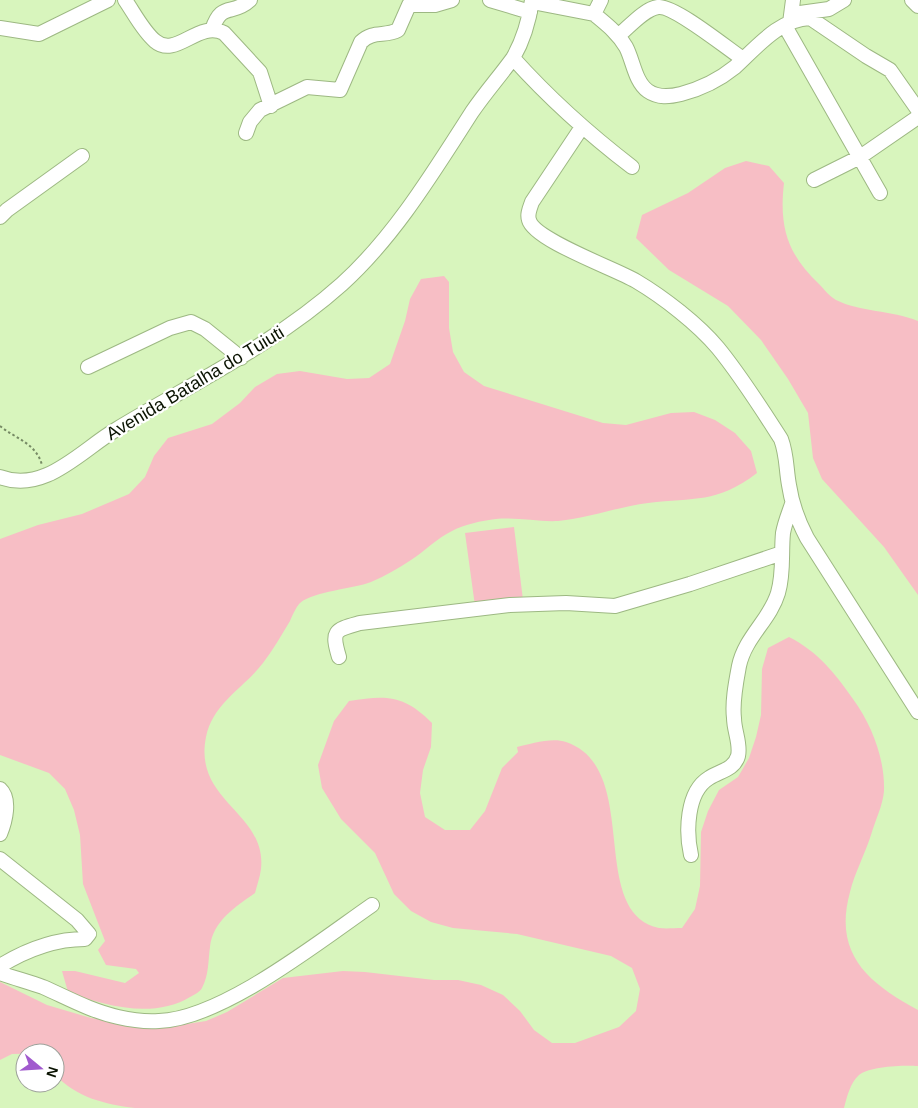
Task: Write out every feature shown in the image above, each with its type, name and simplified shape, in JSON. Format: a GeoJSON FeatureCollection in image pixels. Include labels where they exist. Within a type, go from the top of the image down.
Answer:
{"type":"FeatureCollection","features":[{"type":"Feature","properties":{"kind":"street"},"geometry":{"type":"LineString","coordinates":[[0,28],[38,34],[108,0]]}},
{"type":"Feature","properties":{"kind":"street"},"geometry":{"type":"LineString","coordinates":[[124,0],[150,36],[162,46],[174,46],[205,30],[218,30],[228,36],[260,72],[271,106]]}},
{"type":"Feature","properties":{"kind":"street"},"geometry":{"type":"LineString","coordinates":[[212,30],[221,11],[225,7],[239,7],[250,0]]}},
{"type":"Feature","properties":{"kind":"street"},"geometry":{"type":"LineString","coordinates":[[246,133],[254,115],[311,86],[335,91],[340,90],[361,42],[367,36],[398,30],[409,5],[435,5],[452,0]]}},
{"type":"Feature","properties":{"kind":"street"},"geometry":{"type":"LineString","coordinates":[[490,0],[594,14],[618,36],[626,47],[641,84],[653,94],[662,96],[675,95],[703,87],[743,60],[803,12],[829,9],[844,0]]}},
{"type":"Feature","properties":{"kind":"street"},"geometry":{"type":"LineString","coordinates":[[594,14],[601,0]]}},
{"type":"Feature","properties":{"kind":"street"},"geometry":{"type":"LineString","coordinates":[[793,0],[789,23],[880,193]]}},
{"type":"Feature","properties":{"kind":"street"},"geometry":{"type":"LineString","coordinates":[[912,0],[918,6]]}},
{"type":"Feature","properties":{"kind":"street","name":"Avenida Batalha do Tuiuti"},"geometry":{"type":"LineString","coordinates":[[0,477],[20,482],[45,477],[115,430],[241,358],[328,296],[360,266],[418,192],[473,111],[513,58],[522,43],[531,5]]}},
{"type":"Feature","properties":{"kind":"street"},"geometry":{"type":"LineString","coordinates":[[618,36],[650,10],[662,7],[684,17],[743,60]]}},
{"type":"Feature","properties":{"kind":"street"},"geometry":{"type":"LineString","coordinates":[[789,23],[799,18],[810,18],[890,70],[918,110]]}},
{"type":"Feature","properties":{"kind":"street"},"geometry":{"type":"LineString","coordinates":[[513,58],[582,127],[632,167]]}},
{"type":"Feature","properties":{"kind":"street"},"geometry":{"type":"LineString","coordinates":[[814,180],[860,157],[918,118]]}},
{"type":"Feature","properties":{"kind":"street"},"geometry":{"type":"LineString","coordinates":[[582,127],[532,202],[529,213],[531,225],[538,233],[556,243],[637,281],[686,319],[718,348],[780,439],[786,452],[788,484],[792,504],[807,538],[918,712]]}},
{"type":"Feature","properties":{"kind":"street"},"geometry":{"type":"LineString","coordinates":[[0,217],[82,156]]}},
{"type":"Feature","properties":{"kind":"street"},"geometry":{"type":"LineString","coordinates":[[88,367],[170,328],[191,322],[205,328],[241,358]]}},
{"type":"Feature","properties":{"kind":"street"},"geometry":{"type":"LineString","coordinates":[[691,855],[687,828],[689,814],[697,792],[708,778],[726,770],[734,763],[738,755],[734,718],[740,664],[746,646],[776,599],[781,581],[785,522],[792,504]]}},
{"type":"Feature","properties":{"kind":"street"},"geometry":{"type":"LineString","coordinates":[[339,656],[334,641],[336,633],[339,629],[360,623],[510,605],[566,603],[615,606],[690,584],[782,553]]}},
{"type":"Feature","properties":{"kind":"street"},"geometry":{"type":"LineString","coordinates":[[0,789],[4,793],[6,803],[0,834]]}},
{"type":"Feature","properties":{"kind":"street"},"geometry":{"type":"LineString","coordinates":[[0,860],[77,920],[88,934],[85,939],[51,943],[36,947],[23,952],[0,966]]}},
{"type":"Feature","properties":{"kind":"street"},"geometry":{"type":"LineString","coordinates":[[0,973],[42,987],[98,1012],[135,1020],[161,1022],[184,1017],[211,1007],[254,985],[372,905]]}},
{"type":"Feature","properties":{"kind":"path"},"geometry":{"type":"LineString","coordinates":[[0,426],[27,443],[40,455],[45,477]]}},
{"type":"Feature","properties":{"kind":"shaded area"},"geometry":{"type":"Polygon","coordinates":[[[746,161],[769,166],[784,183],[783,213],[784,226],[788,238],[799,262],[829,294],[845,304],[908,317],[918,321],[918,595],[884,547],[822,479],[813,458],[808,413],[788,379],[761,340],[728,306],[669,270],[636,238],[642,215],[688,193],[725,168],[746,161]]]}},
{"type":"Feature","properties":{"kind":"shaded area"},"geometry":{"type":"Polygon","coordinates":[[[444,276],[449,282],[449,328],[453,352],[464,372],[484,386],[603,423],[626,425],[671,413],[694,412],[715,420],[735,433],[751,451],[757,473],[742,483],[717,495],[648,503],[558,521],[496,519],[468,525],[447,534],[406,563],[376,580],[314,596],[300,603],[263,663],[215,715],[206,737],[205,759],[210,777],[219,792],[253,833],[260,850],[261,869],[255,893],[226,916],[215,930],[210,947],[206,978],[202,988],[200,991],[176,1004],[145,1009],[113,1006],[68,992],[62,971],[75,971],[125,983],[139,973],[136,969],[106,965],[98,950],[105,941],[83,884],[80,835],[74,810],[65,789],[49,773],[0,755],[0,539],[38,525],[82,514],[129,494],[145,477],[154,456],[168,438],[212,424],[240,403],[255,387],[277,374],[300,371],[347,379],[369,378],[390,364],[405,321],[410,299],[421,279],[444,276]]]}},
{"type":"Feature","properties":{"kind":"shaded area"},"geometry":{"type":"Polygon","coordinates":[[[514,527],[523,600],[475,606],[465,533],[514,527]]]}},
{"type":"Feature","properties":{"kind":"shaded area"},"geometry":{"type":"Polygon","coordinates":[[[789,637],[809,649],[832,671],[866,720],[880,755],[884,779],[881,807],[850,892],[846,914],[846,933],[851,949],[859,964],[870,977],[900,1000],[918,1010],[918,1066],[887,1067],[864,1072],[853,1082],[844,1108],[135,1108],[92,1099],[65,1084],[65,1043],[15,1043],[15,1054],[0,1060],[0,982],[47,1005],[91,1018],[161,1028],[206,1021],[227,1012],[283,978],[343,971],[365,972],[434,980],[458,980],[481,985],[503,995],[520,1011],[534,1030],[552,1043],[575,1043],[619,1027],[636,1011],[640,989],[632,968],[611,956],[517,934],[453,928],[431,922],[411,911],[394,894],[375,853],[341,819],[322,788],[318,765],[334,721],[349,701],[385,698],[394,699],[413,707],[432,723],[431,747],[423,770],[420,793],[425,817],[445,830],[470,830],[485,811],[502,768],[518,752],[517,747],[554,740],[566,742],[589,757],[603,780],[610,808],[618,869],[624,896],[637,916],[659,928],[682,928],[695,909],[700,886],[701,832],[708,811],[719,790],[738,777],[749,758],[756,737],[761,715],[762,669],[768,648],[789,637]]]}}]}
